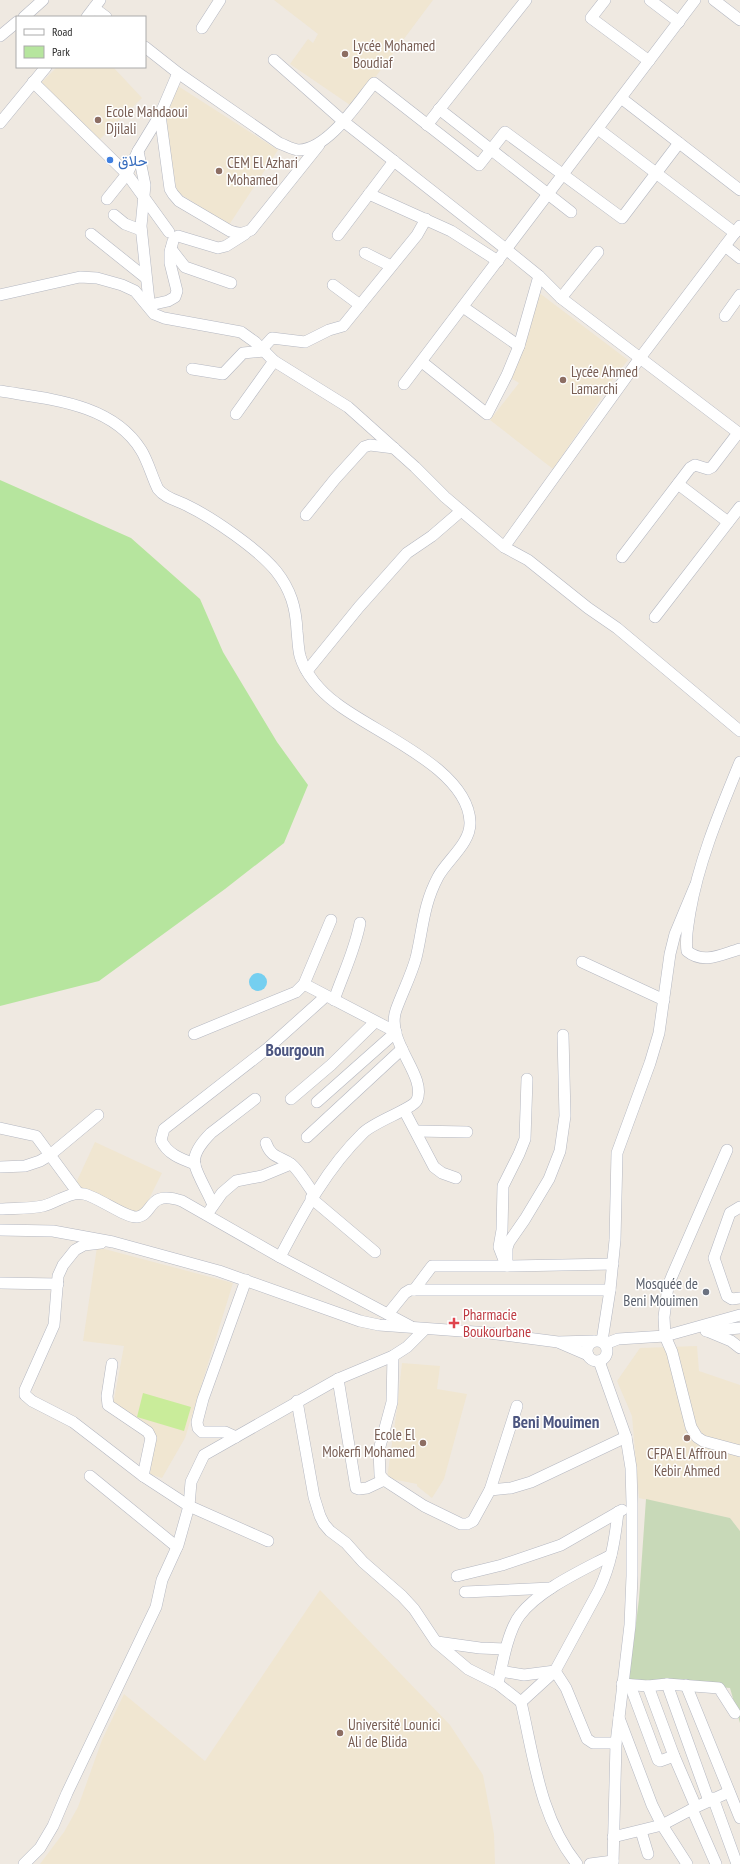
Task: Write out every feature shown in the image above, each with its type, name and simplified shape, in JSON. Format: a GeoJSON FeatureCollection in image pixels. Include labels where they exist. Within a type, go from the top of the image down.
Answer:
{"type":"FeatureCollection","features":[{"type":"Feature","properties":{"kind":"street"},"geometry":{"type":"LineString","coordinates":[[25,16],[43,0]]}},
{"type":"Feature","properties":{"kind":"street"},"geometry":{"type":"LineString","coordinates":[[202,28],[220,0]]}},
{"type":"Feature","properties":{"kind":"street"},"geometry":{"type":"LineString","coordinates":[[427,125],[526,0]]}},
{"type":"Feature","properties":{"kind":"street"},"geometry":{"type":"LineString","coordinates":[[606,0],[592,18],[649,61]]}},
{"type":"Feature","properties":{"kind":"street"},"geometry":{"type":"LineString","coordinates":[[650,0],[679,22]]}},
{"type":"Feature","properties":{"kind":"street"},"geometry":{"type":"LineString","coordinates":[[404,384],[695,0]]}},
{"type":"Feature","properties":{"kind":"street"},"geometry":{"type":"LineString","coordinates":[[714,0],[740,20]]}},
{"type":"Feature","properties":{"kind":"street"},"geometry":{"type":"LineString","coordinates":[[88,16],[97,4],[105,16]]}},
{"type":"Feature","properties":{"kind":"street"},"geometry":{"type":"LineString","coordinates":[[0,36],[16,23]]}},
{"type":"Feature","properties":{"kind":"street"},"geometry":{"type":"LineString","coordinates":[[146,48],[178,73],[279,143],[298,150],[311,148],[320,143]]}},
{"type":"Feature","properties":{"kind":"street"},"geometry":{"type":"LineString","coordinates":[[274,60],[343,121],[507,250],[539,276],[561,298],[739,433],[712,467],[708,469],[692,466],[622,557]]}},
{"type":"Feature","properties":{"kind":"street"},"geometry":{"type":"LineString","coordinates":[[0,123],[45,68]]}},
{"type":"Feature","properties":{"kind":"street"},"geometry":{"type":"LineString","coordinates":[[107,199],[127,174],[138,151],[160,114],[178,73]]}},
{"type":"Feature","properties":{"kind":"street"},"geometry":{"type":"LineString","coordinates":[[33,82],[127,174],[173,240],[185,267],[231,283]]}},
{"type":"Feature","properties":{"kind":"street"},"geometry":{"type":"LineString","coordinates":[[173,240],[218,248],[226,246],[251,230],[320,143],[343,121],[374,83],[479,166],[505,132],[622,218],[678,143]]}},
{"type":"Feature","properties":{"kind":"street"},"geometry":{"type":"LineString","coordinates":[[621,98],[740,190]]}},
{"type":"Feature","properties":{"kind":"street"},"geometry":{"type":"LineString","coordinates":[[439,109],[571,212]]}},
{"type":"Feature","properties":{"kind":"street"},"geometry":{"type":"LineString","coordinates":[[160,114],[172,194],[179,201],[230,231],[245,234]]}},
{"type":"Feature","properties":{"kind":"street"},"geometry":{"type":"LineString","coordinates":[[504,548],[640,358],[737,230],[656,173],[598,129]]}},
{"type":"Feature","properties":{"kind":"street"},"geometry":{"type":"LineString","coordinates":[[138,151],[145,185],[141,230],[146,278],[152,309]]}},
{"type":"Feature","properties":{"kind":"street"},"geometry":{"type":"LineString","coordinates":[[338,235],[394,161]]}},
{"type":"Feature","properties":{"kind":"street"},"geometry":{"type":"LineString","coordinates":[[369,194],[451,231],[498,261]]}},
{"type":"Feature","properties":{"kind":"street"},"geometry":{"type":"LineString","coordinates":[[114,215],[125,224],[141,230]]}},
{"type":"Feature","properties":{"kind":"street"},"geometry":{"type":"LineString","coordinates":[[192,369],[223,374],[243,353],[263,350],[272,338],[305,342],[328,330],[343,326],[417,235],[426,219]]}},
{"type":"Feature","properties":{"kind":"street"},"geometry":{"type":"LineString","coordinates":[[91,234],[146,278]]}},
{"type":"Feature","properties":{"kind":"street"},"geometry":{"type":"LineString","coordinates":[[152,309],[175,297],[177,291],[170,263],[173,240]]}},
{"type":"Feature","properties":{"kind":"street"},"geometry":{"type":"LineString","coordinates":[[725,246],[740,258]]}},
{"type":"Feature","properties":{"kind":"street"},"geometry":{"type":"LineString","coordinates":[[561,298],[598,252]]}},
{"type":"Feature","properties":{"kind":"street"},"geometry":{"type":"LineString","coordinates":[[365,253],[391,266]]}},
{"type":"Feature","properties":{"kind":"street"},"geometry":{"type":"LineString","coordinates":[[422,362],[487,414],[508,375],[519,346],[539,276]]}},
{"type":"Feature","properties":{"kind":"street"},"geometry":{"type":"LineString","coordinates":[[0,295],[80,277],[96,278],[122,285],[134,291],[152,309],[164,318],[241,332],[263,350],[274,362],[348,407],[504,548],[528,560],[588,608],[617,628],[740,731]]}},
{"type":"Feature","properties":{"kind":"street"},"geometry":{"type":"LineString","coordinates":[[333,286],[360,305]]}},
{"type":"Feature","properties":{"kind":"street"},"geometry":{"type":"LineString","coordinates":[[725,316],[740,295]]}},
{"type":"Feature","properties":{"kind":"street"},"geometry":{"type":"LineString","coordinates":[[463,307],[519,346]]}},
{"type":"Feature","properties":{"kind":"street"},"geometry":{"type":"LineString","coordinates":[[236,414],[274,362]]}},
{"type":"Feature","properties":{"kind":"street"},"geometry":{"type":"LineString","coordinates":[[0,391],[60,400],[82,407],[108,419],[133,439],[142,450],[158,489],[163,495],[187,505],[240,539],[276,570],[294,603],[300,658],[307,671],[323,691],[334,702],[357,718],[435,766],[448,777],[466,806],[470,819],[468,835],[446,864],[426,903],[415,960],[396,1012],[396,1032],[413,1072],[418,1096],[412,1106],[382,1119],[361,1134],[312,1196],[280,1257]]}},
{"type":"Feature","properties":{"kind":"street"},"geometry":{"type":"LineString","coordinates":[[306,514],[364,447],[377,445],[394,448]]}},
{"type":"Feature","properties":{"kind":"street"},"geometry":{"type":"LineString","coordinates":[[678,484],[728,522]]}},
{"type":"Feature","properties":{"kind":"street"},"geometry":{"type":"LineString","coordinates":[[655,617],[740,507]]}},
{"type":"Feature","properties":{"kind":"street"},"geometry":{"type":"LineString","coordinates":[[307,671],[359,607],[407,553],[432,536],[462,511]]}},
{"type":"Feature","properties":{"kind":"street"},"geometry":{"type":"LineString","coordinates":[[558,1342],[588,1355],[594,1361],[599,1361],[605,1358],[602,1344],[613,1264],[617,1153],[650,1063],[659,1033],[670,954],[675,934],[695,886],[711,834],[740,762]]}},
{"type":"Feature","properties":{"kind":"street"},"geometry":{"type":"LineString","coordinates":[[695,886],[686,941],[687,951],[693,956],[702,959],[716,957],[740,949]]}},
{"type":"Feature","properties":{"kind":"street"},"geometry":{"type":"LineString","coordinates":[[194,1034],[296,992],[304,984],[331,920]]}},
{"type":"Feature","properties":{"kind":"street"},"geometry":{"type":"LineString","coordinates":[[195,1164],[179,1158],[167,1149],[161,1140],[164,1129],[330,998],[354,950],[360,924]]}},
{"type":"Feature","properties":{"kind":"street"},"geometry":{"type":"LineString","coordinates":[[582,962],[664,1000]]}},
{"type":"Feature","properties":{"kind":"street"},"geometry":{"type":"LineString","coordinates":[[304,984],[396,1032]]}},
{"type":"Feature","properties":{"kind":"street"},"geometry":{"type":"LineString","coordinates":[[291,1099],[331,1065],[375,1022]]}},
{"type":"Feature","properties":{"kind":"street"},"geometry":{"type":"LineString","coordinates":[[317,1102],[396,1032]]}},
{"type":"Feature","properties":{"kind":"street"},"geometry":{"type":"LineString","coordinates":[[507,1266],[507,1248],[509,1242],[549,1179],[560,1151],[565,1116],[563,1035]]}},
{"type":"Feature","properties":{"kind":"street"},"geometry":{"type":"LineString","coordinates":[[307,1137],[402,1049]]}},
{"type":"Feature","properties":{"kind":"street"},"geometry":{"type":"LineString","coordinates":[[507,1266],[499,1247],[502,1230],[503,1186],[525,1139],[527,1079]]}},
{"type":"Feature","properties":{"kind":"street"},"geometry":{"type":"LineString","coordinates":[[213,1205],[195,1164],[197,1152],[204,1139],[255,1099]]}},
{"type":"Feature","properties":{"kind":"street"},"geometry":{"type":"LineString","coordinates":[[404,1110],[434,1167],[442,1173],[456,1178]]}},
{"type":"Feature","properties":{"kind":"street"},"geometry":{"type":"LineString","coordinates":[[0,1167],[25,1166],[50,1155],[98,1115]]}},
{"type":"Feature","properties":{"kind":"street"},"geometry":{"type":"LineString","coordinates":[[0,1128],[36,1136],[78,1193],[91,1197],[134,1216],[142,1215],[157,1199],[165,1198],[182,1201],[280,1257],[388,1314],[420,1329]]}},
{"type":"Feature","properties":{"kind":"street"},"geometry":{"type":"LineString","coordinates":[[416,1131],[467,1132]]}},
{"type":"Feature","properties":{"kind":"street"},"geometry":{"type":"LineString","coordinates":[[266,1143],[269,1150],[280,1159],[291,1164],[312,1196],[375,1252]]}},
{"type":"Feature","properties":{"kind":"street"},"geometry":{"type":"LineString","coordinates":[[728,1150],[668,1286],[664,1317],[665,1336],[672,1352],[691,1427],[697,1437],[703,1441],[740,1451]]}},
{"type":"Feature","properties":{"kind":"street"},"geometry":{"type":"LineString","coordinates":[[207,1216],[222,1193],[236,1181],[262,1176],[291,1164]]}},
{"type":"Feature","properties":{"kind":"street"},"geometry":{"type":"LineString","coordinates":[[0,1209],[43,1206],[78,1193]]}},
{"type":"Feature","properties":{"kind":"street"},"geometry":{"type":"LineString","coordinates":[[740,1207],[730,1213],[714,1258],[728,1296],[732,1299],[740,1298]]}},
{"type":"Feature","properties":{"kind":"street"},"geometry":{"type":"LineString","coordinates":[[0,1230],[53,1231],[110,1242],[246,1280],[360,1321],[379,1325],[489,1333],[558,1342],[602,1344]]}},
{"type":"Feature","properties":{"kind":"street"},"geometry":{"type":"LineString","coordinates":[[110,1242],[84,1245],[75,1250],[63,1266],[58,1276],[54,1325],[25,1390],[25,1395],[32,1401],[74,1422],[143,1476],[189,1506],[268,1541]]}},
{"type":"Feature","properties":{"kind":"street"},"geometry":{"type":"LineString","coordinates":[[414,1290],[432,1266],[613,1264]]}},
{"type":"Feature","properties":{"kind":"street"},"geometry":{"type":"LineString","coordinates":[[236,1437],[225,1432],[202,1432],[198,1428],[197,1422],[203,1399],[246,1280]]}},
{"type":"Feature","properties":{"kind":"street"},"geometry":{"type":"LineString","coordinates":[[0,1283],[58,1284]]}},
{"type":"Feature","properties":{"kind":"street"},"geometry":{"type":"LineString","coordinates":[[388,1314],[405,1293],[414,1290],[610,1290]]}},
{"type":"Feature","properties":{"kind":"street"},"geometry":{"type":"LineString","coordinates":[[588,1355],[588,1347],[626,1338],[665,1336],[740,1315]]}},
{"type":"Feature","properties":{"kind":"street"},"geometry":{"type":"LineString","coordinates":[[683,1332],[740,1328]]}},
{"type":"Feature","properties":{"kind":"street"},"geometry":{"type":"LineString","coordinates":[[24,1864],[40,1848],[53,1826],[66,1793],[156,1607],[162,1580],[177,1547],[189,1506],[191,1482],[204,1455],[338,1379],[408,1348],[420,1329]]}},
{"type":"Feature","properties":{"kind":"street"},"geometry":{"type":"LineString","coordinates":[[706,1331],[731,1341],[740,1348]]}},
{"type":"Feature","properties":{"kind":"street"},"geometry":{"type":"LineString","coordinates":[[392,1356],[392,1402],[379,1456],[380,1475],[384,1480],[424,1506],[461,1524],[467,1524],[473,1520],[490,1490],[517,1406]]}},
{"type":"Feature","properties":{"kind":"street"},"geometry":{"type":"LineString","coordinates":[[590,1864],[613,1863],[616,1743],[618,1716],[626,1684],[632,1576],[631,1468],[626,1437],[599,1361]]}},
{"type":"Feature","properties":{"kind":"street"},"geometry":{"type":"LineString","coordinates":[[112,1364],[107,1396],[108,1405],[148,1432],[151,1438],[143,1476]]}},
{"type":"Feature","properties":{"kind":"street"},"geometry":{"type":"LineString","coordinates":[[338,1379],[356,1488],[359,1490],[367,1488],[384,1480]]}},
{"type":"Feature","properties":{"kind":"street"},"geometry":{"type":"LineString","coordinates":[[297,1401],[314,1497],[320,1516],[330,1531],[346,1543],[363,1562],[402,1596],[414,1609],[436,1642],[468,1669],[498,1684],[520,1702],[546,1809],[561,1840],[577,1864]]}},
{"type":"Feature","properties":{"kind":"street"},"geometry":{"type":"LineString","coordinates":[[490,1490],[511,1488],[531,1482],[626,1437]]}},
{"type":"Feature","properties":{"kind":"street"},"geometry":{"type":"LineString","coordinates":[[90,1476],[177,1547]]}},
{"type":"Feature","properties":{"kind":"street"},"geometry":{"type":"LineString","coordinates":[[457,1576],[509,1563],[561,1545],[632,1503]]}},
{"type":"Feature","properties":{"kind":"street"},"geometry":{"type":"LineString","coordinates":[[520,1702],[555,1671],[605,1578],[615,1543],[618,1512]]}},
{"type":"Feature","properties":{"kind":"street"},"geometry":{"type":"LineString","coordinates":[[498,1684],[505,1649],[519,1616],[551,1588],[611,1554]]}},
{"type":"Feature","properties":{"kind":"street"},"geometry":{"type":"LineString","coordinates":[[465,1592],[551,1588]]}},
{"type":"Feature","properties":{"kind":"street"},"geometry":{"type":"LineString","coordinates":[[436,1642],[480,1648],[505,1649]]}},
{"type":"Feature","properties":{"kind":"street"},"geometry":{"type":"LineString","coordinates":[[501,1671],[524,1675],[555,1671]]}},
{"type":"Feature","properties":{"kind":"street"},"geometry":{"type":"LineString","coordinates":[[555,1671],[566,1688],[587,1740],[594,1743],[616,1743]]}},
{"type":"Feature","properties":{"kind":"street"},"geometry":{"type":"LineString","coordinates":[[626,1684],[648,1686],[667,1684],[719,1688],[735,1712]]}},
{"type":"Feature","properties":{"kind":"street"},"geometry":{"type":"LineString","coordinates":[[626,1684],[658,1760],[660,1761],[674,1756]]}},
{"type":"Feature","properties":{"kind":"street"},"geometry":{"type":"LineString","coordinates":[[667,1684],[737,1864]]}},
{"type":"Feature","properties":{"kind":"street"},"geometry":{"type":"LineString","coordinates":[[686,1685],[740,1818]]}},
{"type":"Feature","properties":{"kind":"street"},"geometry":{"type":"LineString","coordinates":[[648,1686],[716,1864]]}},
{"type":"Feature","properties":{"kind":"street"},"geometry":{"type":"LineString","coordinates":[[618,1716],[652,1805],[662,1825],[687,1864]]}},
{"type":"Feature","properties":{"kind":"street"},"geometry":{"type":"LineString","coordinates":[[613,1837],[662,1825],[711,1799],[729,1792]]}},
{"type":"Feature","properties":{"kind":"street"},"geometry":{"type":"LineString","coordinates":[[641,1831],[648,1854]]}},
{"type":"Feature","properties":{"kind":"shaded area","name":"Lycée Mohamed Boudiaf"},"geometry":{"type":"Polygon","coordinates":[[[274,0],[433,0],[353,107],[290,64],[308,39],[313,43],[318,34],[274,0]]]}},
{"type":"Feature","properties":{"kind":"shaded area","name":"Ecole Mahdaoui Djilali"},"geometry":{"type":"Polygon","coordinates":[[[56,68],[114,68],[142,98],[97,142],[40,84],[56,68]]]}},
{"type":"Feature","properties":{"kind":"shaded area","name":"CEM El Azhari Mohamed"},"geometry":{"type":"Polygon","coordinates":[[[178,86],[278,150],[229,225],[177,192],[164,116],[178,86]]]}},
{"type":"Feature","properties":{"kind":"shaded area","name":"Lycée Ahmed Lamarchi"},"geometry":{"type":"Polygon","coordinates":[[[538,292],[628,360],[599,397],[601,399],[553,469],[490,420],[519,383],[511,378],[538,292]]]}},
{"type":"Feature","properties":{"kind":"shaded area"},"geometry":{"type":"Polygon","coordinates":[[[95,1142],[162,1173],[144,1209],[137,1213],[77,1188],[76,1183],[95,1142]]]}},
{"type":"Feature","properties":{"kind":"shaded area"},"geometry":{"type":"Polygon","coordinates":[[[97,1247],[233,1283],[185,1438],[162,1478],[150,1474],[155,1433],[113,1405],[124,1346],[83,1341],[97,1247]]]}},
{"type":"Feature","properties":{"kind":"shaded area","name":"CFPA El Affroun Kebir Ahmed"},"geometry":{"type":"Polygon","coordinates":[[[697,1346],[699,1371],[740,1385],[740,1531],[730,1518],[639,1498],[632,1416],[617,1381],[640,1348],[697,1346]]]}},
{"type":"Feature","properties":{"kind":"shaded area","name":"Ecole El Mokerfi Mohamed"},"geometry":{"type":"Polygon","coordinates":[[[402,1363],[440,1366],[437,1389],[467,1394],[444,1479],[432,1498],[417,1486],[417,1484],[387,1478],[402,1363]]]}},
{"type":"Feature","properties":{"kind":"shaded area","name":"Université Lounici Ali de Blida"},"geometry":{"type":"Polygon","coordinates":[[[320,1590],[450,1725],[483,1775],[494,1834],[495,1864],[40,1864],[64,1832],[78,1807],[102,1740],[124,1694],[205,1761],[320,1590]]]}},
{"type":"Feature","properties":{"kind":"green space"},"geometry":{"type":"Polygon","coordinates":[[[0,480],[131,538],[200,599],[223,652],[277,742],[308,785],[284,843],[225,889],[99,981],[0,1006],[0,480]]]}},
{"type":"Feature","properties":{"kind":"green space"},"geometry":{"type":"Polygon","coordinates":[[[143,1393],[191,1407],[184,1431],[137,1417],[143,1393]]]}},
{"type":"Feature","properties":{"kind":"green space"},"geometry":{"type":"Polygon","coordinates":[[[646,1499],[730,1518],[740,1531],[740,1723],[730,1688],[629,1679],[639,1599],[646,1499]]]}},
{"type":"Feature","properties":{"kind":"water"},"geometry":{"type":"Polygon","coordinates":[[[258,973],[264,976],[267,982],[264,988],[258,991],[252,988],[249,982],[252,976],[258,973]]]}},
{"type":"Feature","properties":{"kind":"place","name":"Lycée Mohamed Boudiaf"},"geometry":{"type":"Point","coordinates":[345,54]}},
{"type":"Feature","properties":{"kind":"place","name":"Ecole Mahdaoui Djilali"},"geometry":{"type":"Point","coordinates":[98,120]}},
{"type":"Feature","properties":{"kind":"place","name":"حلاق"},"geometry":{"type":"Point","coordinates":[110,160]}},
{"type":"Feature","properties":{"kind":"place","name":"CEM El Azhari Mohamed"},"geometry":{"type":"Point","coordinates":[219,171]}},
{"type":"Feature","properties":{"kind":"place","name":"Lycée Ahmed Lamarchi"},"geometry":{"type":"Point","coordinates":[563,380]}},
{"type":"Feature","properties":{"kind":"place","name":"Mosquée de Beni Mouimen"},"geometry":{"type":"Point","coordinates":[706,1292]}},
{"type":"Feature","properties":{"kind":"place","name":"Pharmacie Boukourbane"},"geometry":{"type":"Point","coordinates":[454,1323]}},
{"type":"Feature","properties":{"kind":"place","name":"CFPA El Affroun Kebir Ahmed"},"geometry":{"type":"Point","coordinates":[687,1438]}},
{"type":"Feature","properties":{"kind":"place","name":"Ecole El Mokerfi Mohamed"},"geometry":{"type":"Point","coordinates":[423,1443]}},
{"type":"Feature","properties":{"kind":"place","name":"Université Lounici Ali de Blida"},"geometry":{"type":"Point","coordinates":[340,1733]}},
{"type":"Feature","properties":{"kind":"district","name":"Bourgoun"},"geometry":{"type":"Point","coordinates":[295,1050]}},
{"type":"Feature","properties":{"kind":"district","name":"Beni Mouimen"},"geometry":{"type":"Point","coordinates":[556,1422]}}]}
